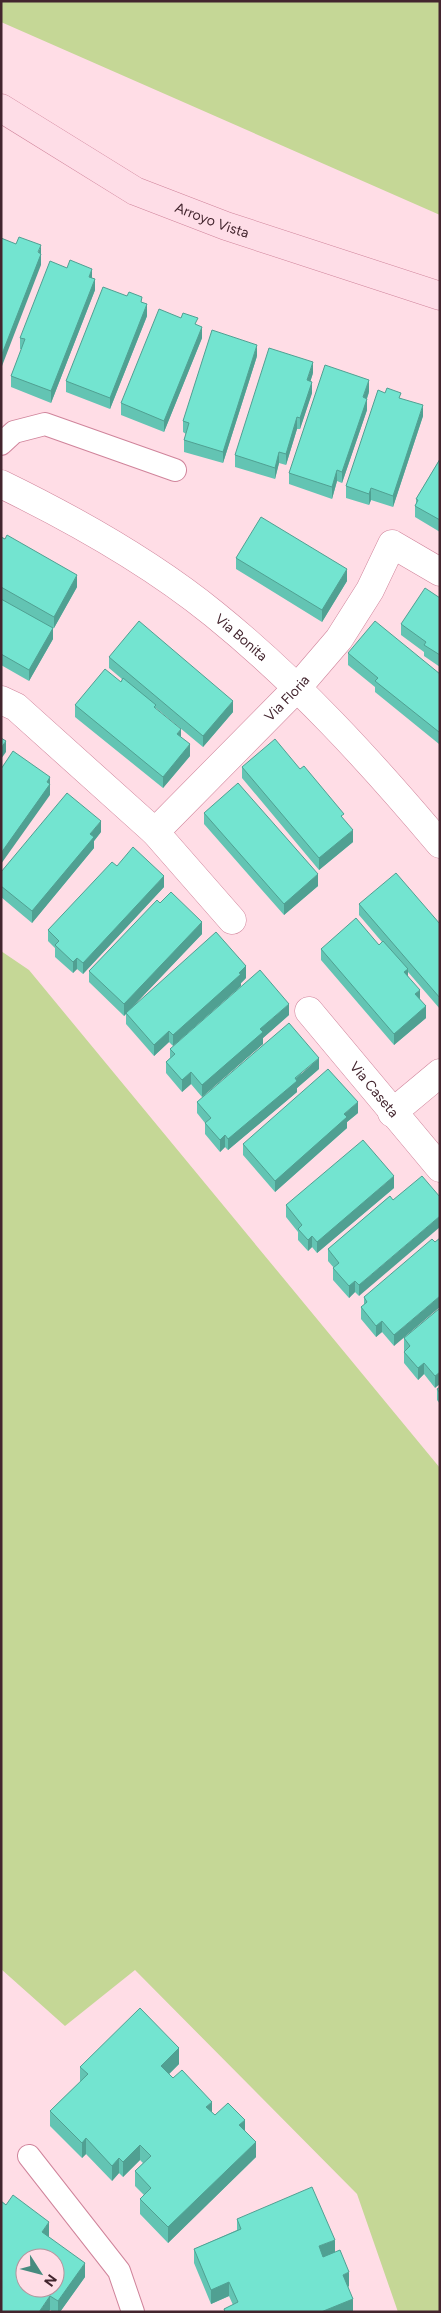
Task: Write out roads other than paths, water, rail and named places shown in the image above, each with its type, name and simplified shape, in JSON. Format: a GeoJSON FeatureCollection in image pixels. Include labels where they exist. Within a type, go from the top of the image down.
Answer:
{"type":"FeatureCollection","features":[{"type":"Feature","properties":{"kind":"street","name":"Arroyo Vista"},"geometry":{"type":"LineString","coordinates":[[1,108],[18,121],[135,191],[226,226],[440,296]]}},
{"type":"Feature","properties":{"kind":"street","name":"Via Bonita"},"geometry":{"type":"LineString","coordinates":[[1,484],[54,509],[131,556],[214,614],[297,688],[340,730],[440,844]]}},
{"type":"Feature","properties":{"kind":"street","name":"Via Floria"},"geometry":{"type":"LineString","coordinates":[[155,832],[297,688],[339,639],[370,590],[392,544],[440,572]]}},
{"type":"Feature","properties":{"kind":"street"},"geometry":{"type":"LineString","coordinates":[[1,700],[16,707],[155,832],[232,920]]}},
{"type":"Feature","properties":{"kind":"street","name":"Via Caseta"},"geometry":{"type":"LineString","coordinates":[[309,1011],[392,1113],[440,1168]]}},
{"type":"Feature","properties":{"kind":"street"},"geometry":{"type":"LineString","coordinates":[[392,1113],[440,1073]]}},
{"type":"Feature","properties":{"kind":"lane"},"geometry":{"type":"LineString","coordinates":[[1,444],[14,432],[45,424],[175,470]]}},
{"type":"Feature","properties":{"kind":"lane"},"geometry":{"type":"LineString","coordinates":[[29,2156],[119,2272],[133,2312]]}}]}
